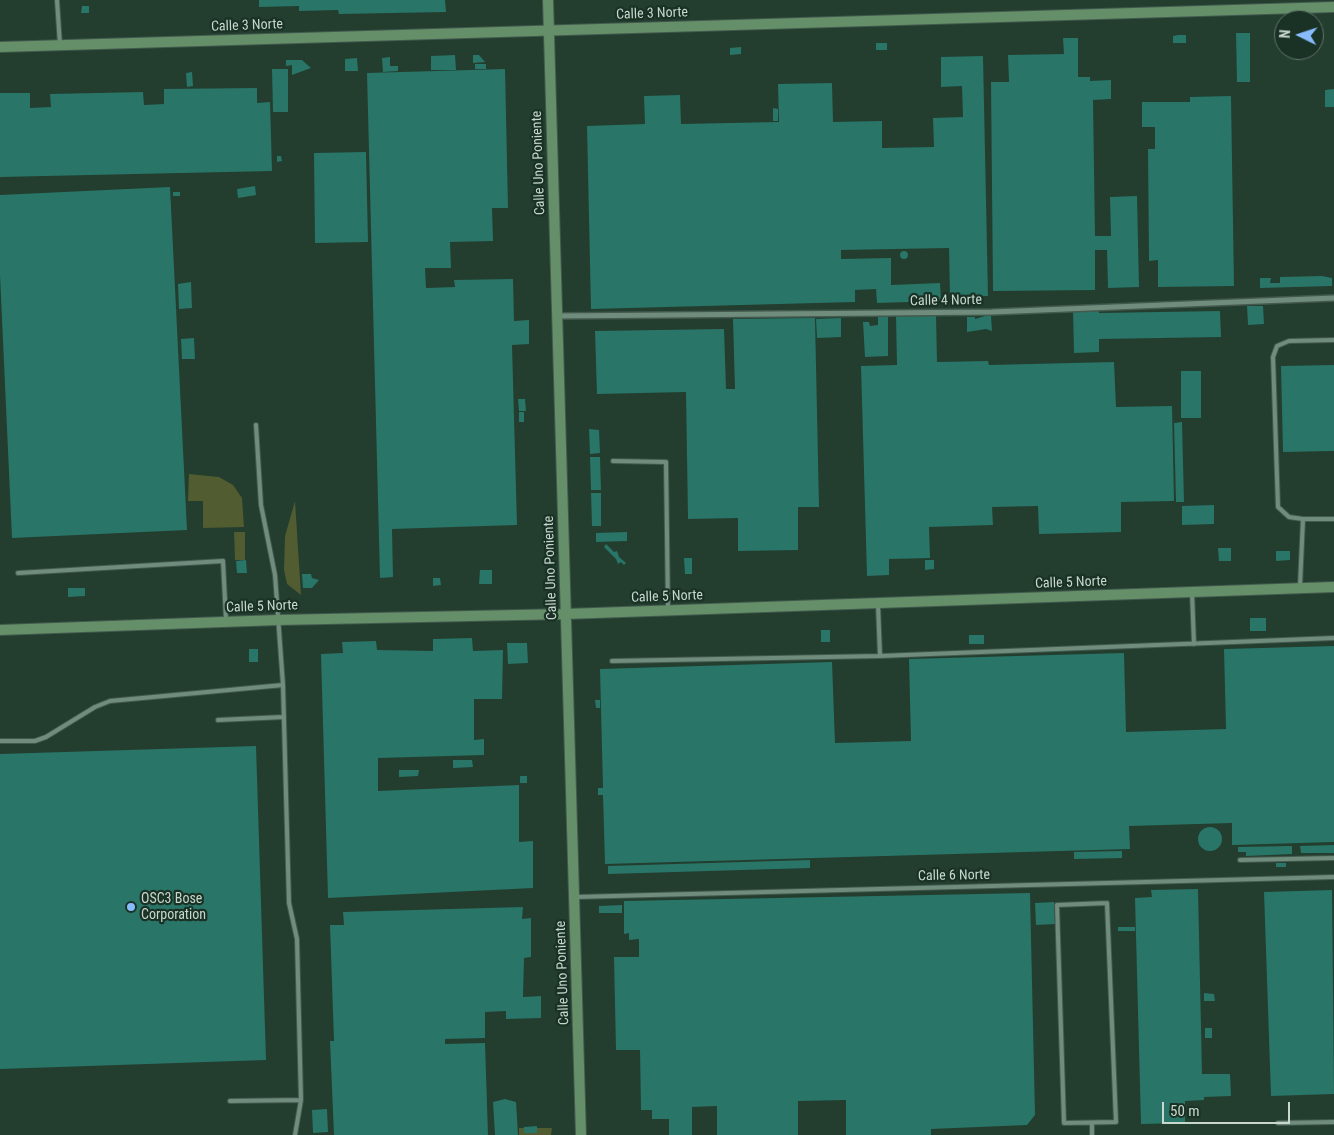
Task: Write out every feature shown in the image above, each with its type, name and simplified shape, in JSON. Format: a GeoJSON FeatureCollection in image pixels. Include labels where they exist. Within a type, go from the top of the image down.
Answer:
{"type":"FeatureCollection","features":[{"type":"Feature","properties":{"kind":"street","name":"Calle Uno Poniente"},"geometry":{"type":"LineString","coordinates":[[548,0],[581,1135]]}},
{"type":"Feature","properties":{"kind":"street","name":"Calle 3 Norte"},"geometry":{"type":"LineString","coordinates":[[0,47],[1334,7]]}},
{"type":"Feature","properties":{"kind":"street","name":"Calle 4 Norte"},"geometry":{"type":"LineString","coordinates":[[557,316],[992,312],[1334,298]]}},
{"type":"Feature","properties":{"kind":"street","name":"Calle 5 Norte"},"geometry":{"type":"LineString","coordinates":[[0,630],[278,620],[668,611],[1334,587]]}},
{"type":"Feature","properties":{"kind":"lane"},"geometry":{"type":"LineString","coordinates":[[57,0],[60,45]]}},
{"type":"Feature","properties":{"kind":"lane"},"geometry":{"type":"LineString","coordinates":[[1334,340],[1289,341],[1277,346],[1273,357],[1278,507],[1289,517],[1334,519]]}},
{"type":"Feature","properties":{"kind":"lane"},"geometry":{"type":"LineString","coordinates":[[256,425],[260,495],[275,575],[283,684],[289,903],[297,939],[301,1100],[295,1135]]}},
{"type":"Feature","properties":{"kind":"lane"},"geometry":{"type":"LineString","coordinates":[[613,462],[666,462],[668,611]]}},
{"type":"Feature","properties":{"kind":"lane"},"geometry":{"type":"LineString","coordinates":[[1300,588],[1303,519]]}},
{"type":"Feature","properties":{"kind":"lane"},"geometry":{"type":"LineString","coordinates":[[18,573],[223,561],[226,622]]}},
{"type":"Feature","properties":{"kind":"lane"},"geometry":{"type":"LineString","coordinates":[[1192,592],[1194,644]]}},
{"type":"Feature","properties":{"kind":"lane"},"geometry":{"type":"LineString","coordinates":[[878,604],[880,656]]}},
{"type":"Feature","properties":{"kind":"lane"},"geometry":{"type":"LineString","coordinates":[[612,661],[880,656],[1334,638]]}},
{"type":"Feature","properties":{"kind":"lane"},"geometry":{"type":"LineString","coordinates":[[0,741],[40,739],[110,701],[283,684]]}},
{"type":"Feature","properties":{"kind":"lane"},"geometry":{"type":"LineString","coordinates":[[218,720],[284,717]]}},
{"type":"Feature","properties":{"kind":"lane"},"geometry":{"type":"LineString","coordinates":[[1240,860],[1334,858]]}},
{"type":"Feature","properties":{"kind":"lane","name":"Calle 6 Norte"},"geometry":{"type":"LineString","coordinates":[[574,897],[1334,877]]}},
{"type":"Feature","properties":{"kind":"lane"},"geometry":{"type":"LineString","coordinates":[[1107,903],[1116,1122],[1092,1123],[1064,1123],[1057,905],[1107,903]]}},
{"type":"Feature","properties":{"kind":"lane"},"geometry":{"type":"LineString","coordinates":[[230,1101],[301,1100]]}},
{"type":"Feature","properties":{"kind":"lane"},"geometry":{"type":"LineString","coordinates":[[1278,1123],[1334,1122]]}},
{"type":"Feature","properties":{"kind":"lane"},"geometry":{"type":"LineString","coordinates":[[1092,1123],[1092,1135]]}},
{"type":"Feature","properties":{"kind":"green space"},"geometry":{"type":"Polygon","coordinates":[[[189,474],[219,477],[233,485],[242,498],[244,527],[203,528],[203,501],[188,501],[189,474]]]}},
{"type":"Feature","properties":{"kind":"green space"},"geometry":{"type":"Polygon","coordinates":[[[295,501],[301,595],[287,584],[284,570],[285,536],[295,501]]]}},
{"type":"Feature","properties":{"kind":"green space"},"geometry":{"type":"Polygon","coordinates":[[[234,532],[245,532],[245,560],[235,560],[234,532]]]}},
{"type":"Feature","properties":{"kind":"green space"},"geometry":{"type":"Polygon","coordinates":[[[519,1128],[552,1128],[551,1135],[519,1135],[519,1128]]]}},
{"type":"Feature","properties":{"kind":"building"},"geometry":{"type":"Polygon","coordinates":[[[259,0],[445,0],[446,12],[339,14],[338,10],[299,11],[299,6],[259,7],[259,0]]]}},
{"type":"Feature","properties":{"kind":"building"},"geometry":{"type":"Polygon","coordinates":[[[82,6],[89,6],[89,13],[81,13],[82,6]]]}},
{"type":"Feature","properties":{"kind":"building"},"geometry":{"type":"Polygon","coordinates":[[[1236,33],[1250,33],[1250,82],[1237,82],[1236,33]]]}},
{"type":"Feature","properties":{"kind":"building"},"geometry":{"type":"Polygon","coordinates":[[[1186,35],[1186,43],[1173,43],[1173,36],[1186,35]]]}},
{"type":"Feature","properties":{"kind":"building"},"geometry":{"type":"Polygon","coordinates":[[[1063,38],[1078,38],[1078,77],[1090,77],[1090,81],[1111,80],[1111,99],[1093,100],[1095,236],[1111,236],[1110,197],[1137,196],[1139,287],[1108,288],[1107,250],[1095,250],[1095,290],[993,291],[991,82],[1009,82],[1008,55],[1064,54],[1063,38]]]}},
{"type":"Feature","properties":{"kind":"building"},"geometry":{"type":"Polygon","coordinates":[[[876,43],[887,43],[887,50],[876,50],[876,43]]]}},
{"type":"Feature","properties":{"kind":"building"},"geometry":{"type":"Polygon","coordinates":[[[741,47],[741,54],[730,55],[730,48],[741,47]]]}},
{"type":"Feature","properties":{"kind":"building"},"geometry":{"type":"Polygon","coordinates":[[[455,55],[456,70],[431,70],[431,56],[455,55]]]}},
{"type":"Feature","properties":{"kind":"building"},"geometry":{"type":"Polygon","coordinates":[[[473,55],[479,55],[485,62],[473,63],[473,55]]]}},
{"type":"Feature","properties":{"kind":"building"},"geometry":{"type":"Polygon","coordinates":[[[983,56],[988,296],[950,297],[949,248],[841,250],[841,259],[891,258],[891,285],[940,283],[941,301],[877,303],[876,289],[855,290],[855,302],[591,309],[587,126],[645,124],[644,96],[680,95],[681,124],[779,122],[778,84],[832,83],[833,122],[882,121],[882,148],[934,147],[933,118],[963,117],[962,86],[941,87],[941,57],[983,56]]]}},
{"type":"Feature","properties":{"kind":"building"},"geometry":{"type":"Polygon","coordinates":[[[390,57],[390,66],[398,66],[398,71],[383,72],[382,58],[390,57]]]}},
{"type":"Feature","properties":{"kind":"building"},"geometry":{"type":"Polygon","coordinates":[[[357,58],[358,71],[345,71],[345,59],[357,58]]]}},
{"type":"Feature","properties":{"kind":"building"},"geometry":{"type":"Polygon","coordinates":[[[286,60],[302,60],[311,68],[292,75],[292,65],[286,66],[286,60]]]}},
{"type":"Feature","properties":{"kind":"building"},"geometry":{"type":"Polygon","coordinates":[[[475,64],[486,64],[486,69],[475,69],[475,64]]]}},
{"type":"Feature","properties":{"kind":"building"},"geometry":{"type":"Polygon","coordinates":[[[272,69],[288,69],[288,112],[273,112],[272,69]]]}},
{"type":"Feature","properties":{"kind":"building"},"geometry":{"type":"Polygon","coordinates":[[[505,69],[508,208],[492,208],[493,241],[450,242],[451,268],[425,268],[426,288],[455,287],[454,280],[513,279],[514,321],[529,320],[529,344],[512,345],[517,525],[392,529],[393,577],[380,578],[367,73],[505,69]]]}},
{"type":"Feature","properties":{"kind":"building"},"geometry":{"type":"Polygon","coordinates":[[[192,72],[193,86],[187,87],[186,73],[192,72]]]}},
{"type":"Feature","properties":{"kind":"building"},"geometry":{"type":"Polygon","coordinates":[[[257,88],[257,103],[270,102],[272,171],[0,177],[0,93],[30,93],[30,108],[51,107],[50,94],[143,92],[144,105],[164,104],[164,89],[257,88]]]}},
{"type":"Feature","properties":{"kind":"building"},"geometry":{"type":"Polygon","coordinates":[[[1334,89],[1334,107],[1325,107],[1325,90],[1334,89]]]}},
{"type":"Feature","properties":{"kind":"building"},"geometry":{"type":"Polygon","coordinates":[[[1231,96],[1234,286],[1158,287],[1158,260],[1149,261],[1148,149],[1155,149],[1155,127],[1142,127],[1142,102],[1190,102],[1190,97],[1231,96]]]}},
{"type":"Feature","properties":{"kind":"building"},"geometry":{"type":"Polygon","coordinates":[[[773,108],[778,109],[778,121],[773,121],[773,108]]]}},
{"type":"Feature","properties":{"kind":"building"},"geometry":{"type":"Polygon","coordinates":[[[366,152],[368,242],[315,243],[314,153],[366,152]]]}},
{"type":"Feature","properties":{"kind":"building"},"geometry":{"type":"Polygon","coordinates":[[[277,156],[281,156],[282,161],[277,162],[277,156]]]}},
{"type":"Feature","properties":{"kind":"building"},"geometry":{"type":"Polygon","coordinates":[[[255,186],[256,195],[238,198],[237,189],[255,186]]]}},
{"type":"Feature","properties":{"kind":"building"},"geometry":{"type":"Polygon","coordinates":[[[170,187],[187,530],[12,538],[0,275],[0,195],[170,187]]]}},
{"type":"Feature","properties":{"kind":"building"},"geometry":{"type":"Polygon","coordinates":[[[173,192],[180,192],[180,196],[173,196],[173,192]]]}},
{"type":"Feature","properties":{"kind":"building"},"geometry":{"type":"Polygon","coordinates":[[[904,251],[908,255],[904,259],[900,255],[904,251]]]}},
{"type":"Feature","properties":{"kind":"building"},"geometry":{"type":"Polygon","coordinates":[[[1322,276],[1332,278],[1332,286],[1260,288],[1260,278],[1271,278],[1270,283],[1280,283],[1280,277],[1322,276]]]}},
{"type":"Feature","properties":{"kind":"building"},"geometry":{"type":"Polygon","coordinates":[[[191,282],[192,308],[179,309],[178,284],[191,282]]]}},
{"type":"Feature","properties":{"kind":"building"},"geometry":{"type":"Polygon","coordinates":[[[1247,306],[1263,306],[1264,324],[1248,325],[1247,306]]]}},
{"type":"Feature","properties":{"kind":"building"},"geometry":{"type":"Polygon","coordinates":[[[1073,309],[1099,309],[1099,313],[1220,311],[1221,337],[1099,339],[1099,352],[1074,353],[1073,309]]]}},
{"type":"Feature","properties":{"kind":"building"},"geometry":{"type":"Polygon","coordinates":[[[936,314],[937,362],[988,361],[989,365],[1114,362],[1116,407],[1172,406],[1174,501],[1121,502],[1121,532],[1039,534],[1038,506],[992,507],[993,525],[929,527],[930,558],[889,559],[889,575],[867,576],[861,366],[897,365],[896,316],[936,314]]]}},
{"type":"Feature","properties":{"kind":"building"},"geometry":{"type":"Polygon","coordinates":[[[878,316],[888,316],[888,356],[865,357],[863,322],[869,322],[870,326],[878,325],[878,316]]]}},
{"type":"Feature","properties":{"kind":"building"},"geometry":{"type":"Polygon","coordinates":[[[991,316],[992,331],[986,329],[967,332],[967,317],[975,317],[975,319],[991,316]]]}},
{"type":"Feature","properties":{"kind":"building"},"geometry":{"type":"Polygon","coordinates":[[[815,318],[819,507],[798,507],[798,550],[738,551],[738,518],[688,519],[686,392],[597,394],[595,331],[724,329],[726,389],[735,389],[733,319],[815,318]]]}},
{"type":"Feature","properties":{"kind":"building"},"geometry":{"type":"Polygon","coordinates":[[[841,318],[841,337],[817,338],[816,319],[841,318]]]}},
{"type":"Feature","properties":{"kind":"building"},"geometry":{"type":"Polygon","coordinates":[[[194,338],[195,359],[182,359],[181,339],[194,338]]]}},
{"type":"Feature","properties":{"kind":"building"},"geometry":{"type":"Polygon","coordinates":[[[1334,365],[1334,451],[1283,452],[1281,366],[1334,365]]]}},
{"type":"Feature","properties":{"kind":"building"},"geometry":{"type":"Polygon","coordinates":[[[1181,371],[1201,371],[1201,418],[1181,418],[1181,371]]]}},
{"type":"Feature","properties":{"kind":"building"},"geometry":{"type":"Polygon","coordinates":[[[518,399],[525,399],[526,411],[519,411],[518,399]]]}},
{"type":"Feature","properties":{"kind":"building"},"geometry":{"type":"Polygon","coordinates":[[[519,412],[524,412],[524,422],[519,422],[519,412]]]}},
{"type":"Feature","properties":{"kind":"building"},"geometry":{"type":"Polygon","coordinates":[[[1182,422],[1184,502],[1176,502],[1174,423],[1182,422]]]}},
{"type":"Feature","properties":{"kind":"building"},"geometry":{"type":"Polygon","coordinates":[[[589,429],[599,430],[600,453],[590,454],[589,429]]]}},
{"type":"Feature","properties":{"kind":"building"},"geometry":{"type":"Polygon","coordinates":[[[590,457],[600,457],[601,490],[591,490],[590,457]]]}},
{"type":"Feature","properties":{"kind":"building"},"geometry":{"type":"Polygon","coordinates":[[[591,493],[601,493],[601,526],[592,526],[591,493]]]}},
{"type":"Feature","properties":{"kind":"building"},"geometry":{"type":"Polygon","coordinates":[[[1214,505],[1214,524],[1182,525],[1182,506],[1214,505]]]}},
{"type":"Feature","properties":{"kind":"building"},"geometry":{"type":"Polygon","coordinates":[[[627,532],[627,541],[596,542],[596,533],[627,532]]]}},
{"type":"Feature","properties":{"kind":"building"},"geometry":{"type":"Polygon","coordinates":[[[606,544],[614,552],[617,551],[619,557],[626,563],[624,565],[621,562],[618,564],[616,559],[604,547],[606,544]]]}},
{"type":"Feature","properties":{"kind":"building"},"geometry":{"type":"Polygon","coordinates":[[[1218,548],[1231,548],[1231,561],[1219,561],[1218,548]]]}},
{"type":"Feature","properties":{"kind":"building"},"geometry":{"type":"Polygon","coordinates":[[[1276,551],[1290,551],[1290,560],[1276,561],[1276,551]]]}},
{"type":"Feature","properties":{"kind":"building"},"geometry":{"type":"Polygon","coordinates":[[[684,558],[692,558],[692,574],[685,574],[684,558]]]}},
{"type":"Feature","properties":{"kind":"building"},"geometry":{"type":"Polygon","coordinates":[[[246,560],[247,573],[237,573],[236,561],[246,560]]]}},
{"type":"Feature","properties":{"kind":"building"},"geometry":{"type":"Polygon","coordinates":[[[925,560],[934,560],[934,569],[925,570],[925,560]]]}},
{"type":"Feature","properties":{"kind":"building"},"geometry":{"type":"Polygon","coordinates":[[[480,570],[492,570],[492,584],[479,584],[480,570]]]}},
{"type":"Feature","properties":{"kind":"building"},"geometry":{"type":"Polygon","coordinates":[[[302,574],[311,574],[312,578],[319,580],[312,588],[303,588],[302,574]]]}},
{"type":"Feature","properties":{"kind":"building"},"geometry":{"type":"Polygon","coordinates":[[[433,578],[440,578],[441,585],[433,586],[433,578]]]}},
{"type":"Feature","properties":{"kind":"building"},"geometry":{"type":"Polygon","coordinates":[[[68,588],[85,588],[85,596],[68,597],[68,588]]]}},
{"type":"Feature","properties":{"kind":"building"},"geometry":{"type":"Polygon","coordinates":[[[1250,618],[1266,618],[1266,631],[1250,631],[1250,618]]]}},
{"type":"Feature","properties":{"kind":"building"},"geometry":{"type":"Polygon","coordinates":[[[821,630],[830,630],[830,642],[821,642],[821,630]]]}},
{"type":"Feature","properties":{"kind":"building"},"geometry":{"type":"Polygon","coordinates":[[[969,635],[984,635],[984,644],[969,644],[969,635]]]}},
{"type":"Feature","properties":{"kind":"building"},"geometry":{"type":"Polygon","coordinates":[[[472,638],[473,651],[503,650],[502,699],[474,699],[474,740],[484,739],[484,755],[378,758],[378,791],[519,785],[519,842],[533,841],[533,888],[328,898],[321,654],[343,653],[342,642],[376,641],[377,650],[433,651],[433,639],[472,638]]]}},
{"type":"Feature","properties":{"kind":"building"},"geometry":{"type":"Polygon","coordinates":[[[507,643],[527,643],[528,663],[508,664],[507,643]]]}},
{"type":"Feature","properties":{"kind":"building"},"geometry":{"type":"Polygon","coordinates":[[[1334,646],[1334,842],[1232,845],[1232,823],[1129,826],[1130,849],[605,864],[603,795],[598,795],[598,788],[603,788],[600,669],[832,662],[835,743],[911,741],[909,659],[1124,653],[1126,732],[1226,729],[1224,649],[1334,646]]]}},
{"type":"Feature","properties":{"kind":"building"},"geometry":{"type":"Polygon","coordinates":[[[249,649],[258,649],[258,662],[249,662],[249,649]]]}},
{"type":"Feature","properties":{"kind":"building"},"geometry":{"type":"Polygon","coordinates":[[[595,700],[600,700],[600,708],[596,708],[595,700]]]}},
{"type":"Feature","properties":{"kind":"building","name":"OSC3 Bose Corporation"},"geometry":{"type":"Polygon","coordinates":[[[256,746],[266,1060],[0,1069],[0,754],[256,746]]]}},
{"type":"Feature","properties":{"kind":"building"},"geometry":{"type":"Polygon","coordinates":[[[453,760],[472,760],[473,767],[453,768],[453,760]]]}},
{"type":"Feature","properties":{"kind":"building"},"geometry":{"type":"Polygon","coordinates":[[[399,770],[419,770],[418,776],[399,777],[399,770]]]}},
{"type":"Feature","properties":{"kind":"building"},"geometry":{"type":"Polygon","coordinates":[[[520,776],[527,776],[527,783],[520,783],[520,776]]]}},
{"type":"Feature","properties":{"kind":"building"},"geometry":{"type":"Polygon","coordinates":[[[1210,827],[1219,830],[1222,839],[1219,848],[1210,851],[1201,848],[1198,839],[1201,830],[1210,827]]]}},
{"type":"Feature","properties":{"kind":"building"},"geometry":{"type":"Polygon","coordinates":[[[1334,845],[1334,853],[1301,853],[1300,846],[1334,845]]]}},
{"type":"Feature","properties":{"kind":"building"},"geometry":{"type":"Polygon","coordinates":[[[1292,846],[1292,854],[1246,856],[1246,852],[1238,852],[1238,847],[1292,846]]]}},
{"type":"Feature","properties":{"kind":"building"},"geometry":{"type":"Polygon","coordinates":[[[1122,851],[1122,858],[1074,859],[1074,852],[1122,851]]]}},
{"type":"Feature","properties":{"kind":"building"},"geometry":{"type":"Polygon","coordinates":[[[810,860],[810,868],[608,874],[608,866],[810,860]]]}},
{"type":"Feature","properties":{"kind":"building"},"geometry":{"type":"Polygon","coordinates":[[[1276,863],[1286,863],[1286,867],[1276,867],[1276,863]]]}},
{"type":"Feature","properties":{"kind":"building"},"geometry":{"type":"Polygon","coordinates":[[[1198,889],[1202,1074],[1230,1074],[1231,1096],[1204,1097],[1204,1100],[1185,1101],[1185,1123],[1141,1124],[1135,898],[1152,897],[1151,890],[1198,889]]]}},
{"type":"Feature","properties":{"kind":"building"},"geometry":{"type":"Polygon","coordinates":[[[1332,890],[1334,1094],[1271,1096],[1264,892],[1332,890]]]}},
{"type":"Feature","properties":{"kind":"building"},"geometry":{"type":"Polygon","coordinates":[[[1030,893],[1035,1115],[1027,1125],[931,1129],[931,1135],[846,1135],[846,1100],[798,1101],[798,1135],[717,1135],[717,1106],[692,1107],[692,1135],[669,1135],[669,1119],[652,1119],[652,1110],[641,1110],[640,1050],[616,1050],[614,957],[639,957],[639,939],[629,940],[629,933],[624,934],[624,901],[1030,893]]]}},
{"type":"Feature","properties":{"kind":"building"},"geometry":{"type":"Polygon","coordinates":[[[1054,902],[1055,924],[1036,925],[1035,903],[1054,902]]]}},
{"type":"Feature","properties":{"kind":"building"},"geometry":{"type":"Polygon","coordinates":[[[622,905],[622,913],[599,913],[599,906],[622,905]]]}},
{"type":"Feature","properties":{"kind":"building"},"geometry":{"type":"Polygon","coordinates":[[[523,907],[522,919],[531,918],[531,957],[524,958],[523,997],[541,996],[541,1018],[506,1019],[506,1011],[485,1012],[485,1038],[445,1039],[445,1044],[485,1043],[488,1135],[334,1135],[330,1041],[334,1041],[330,925],[344,925],[343,912],[523,907]]]}},
{"type":"Feature","properties":{"kind":"building"},"geometry":{"type":"Polygon","coordinates":[[[1118,927],[1135,927],[1135,931],[1118,931],[1118,927]]]}},
{"type":"Feature","properties":{"kind":"building"},"geometry":{"type":"Polygon","coordinates":[[[1204,993],[1214,994],[1215,1001],[1204,1001],[1204,993]]]}},
{"type":"Feature","properties":{"kind":"building"},"geometry":{"type":"Polygon","coordinates":[[[1205,1028],[1212,1028],[1212,1038],[1205,1038],[1205,1028]]]}},
{"type":"Feature","properties":{"kind":"building"},"geometry":{"type":"Polygon","coordinates":[[[505,1099],[516,1102],[518,1135],[495,1135],[493,1102],[505,1099]]]}},
{"type":"Feature","properties":{"kind":"building"},"geometry":{"type":"Polygon","coordinates":[[[327,1109],[328,1132],[313,1133],[312,1110],[327,1109]]]}},
{"type":"Feature","properties":{"kind":"building"},"geometry":{"type":"Polygon","coordinates":[[[537,1126],[537,1133],[524,1133],[524,1127],[537,1126]]]}},
{"type":"Feature","properties":{"kind":"place","name":"OSC3 Bose Corporation"},"geometry":{"type":"Point","coordinates":[131,907]}}]}
